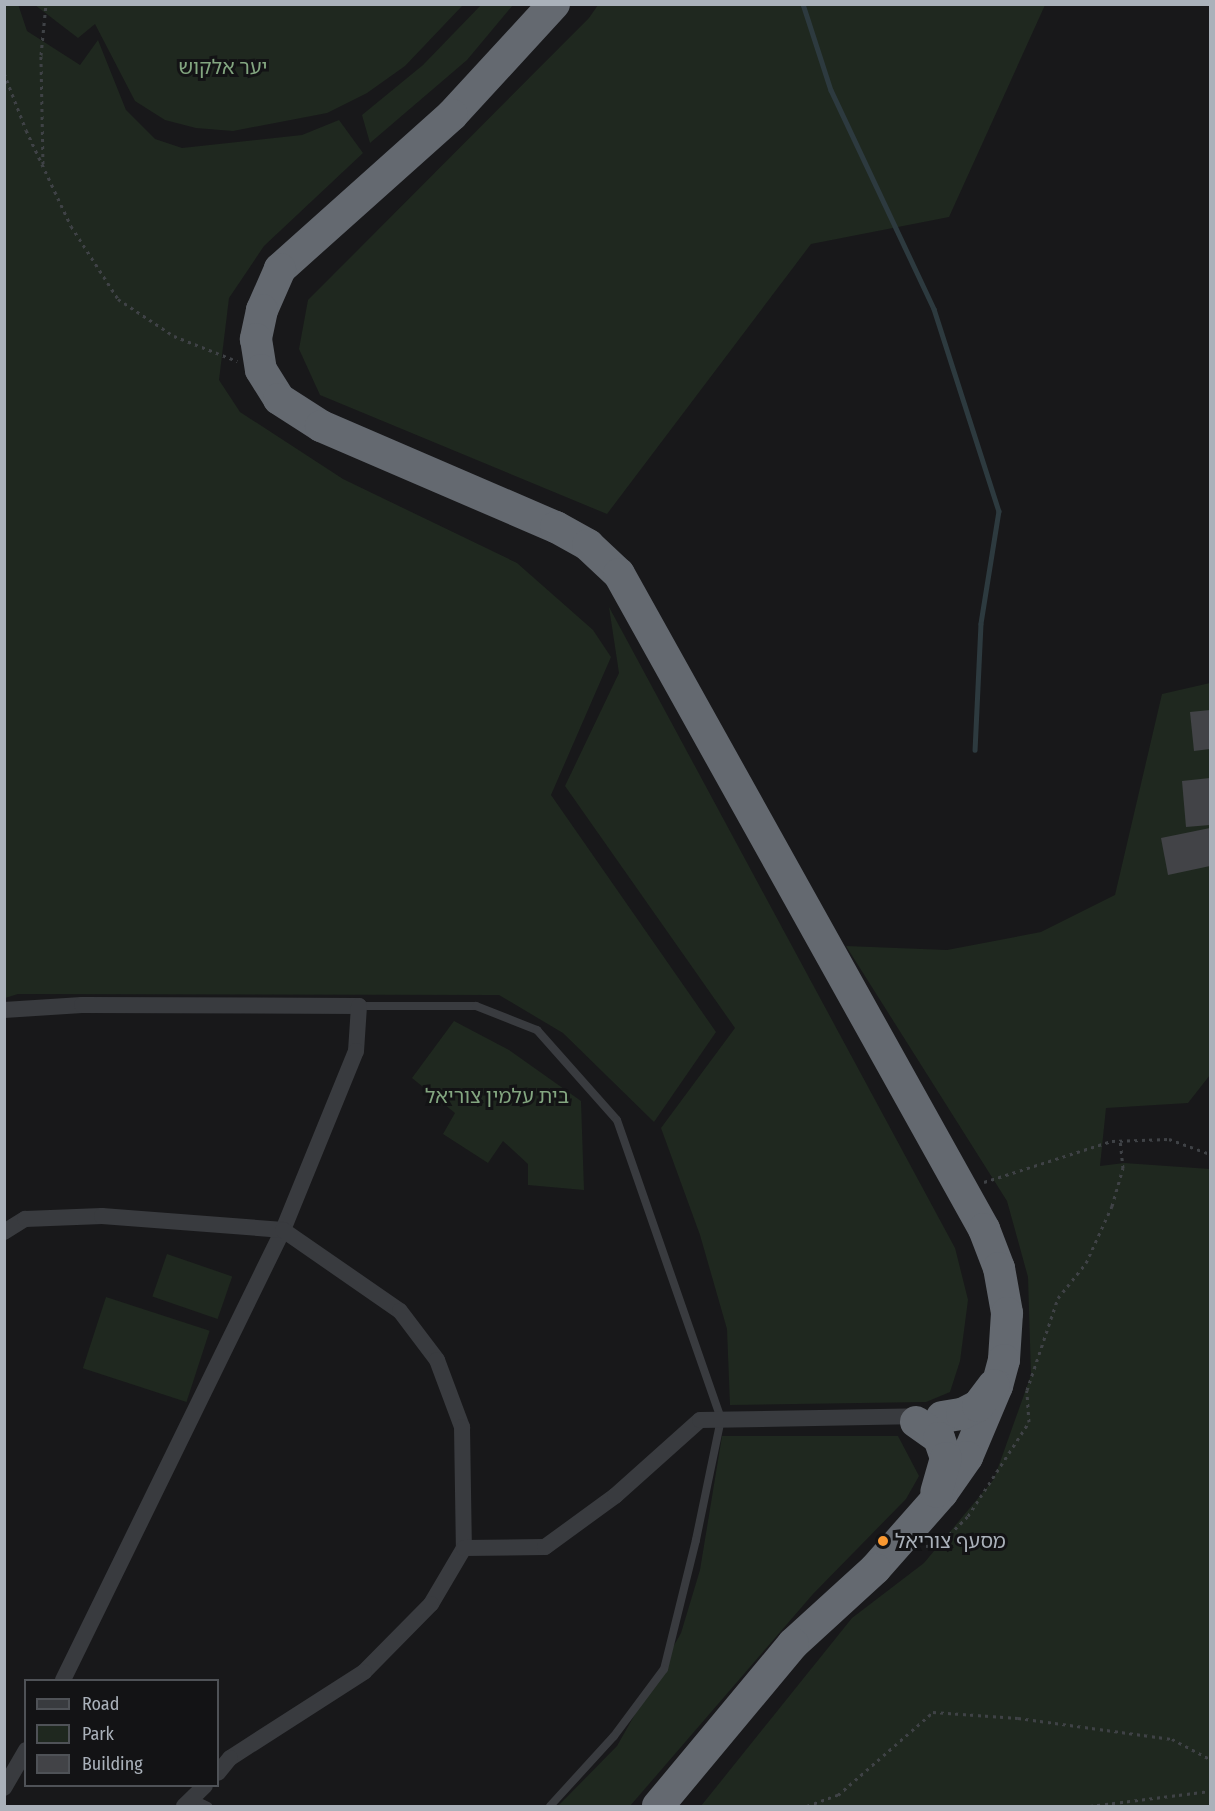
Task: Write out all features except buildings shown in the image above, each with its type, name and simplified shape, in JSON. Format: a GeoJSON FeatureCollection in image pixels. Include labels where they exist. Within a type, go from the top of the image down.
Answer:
{"type":"FeatureCollection","features":[{"type":"Feature","properties":{"kind":"highway"},"geometry":{"type":"LineString","coordinates":[[554,4],[452,115],[280,269],[262,310],[256,339],[261,370],[279,399],[321,426],[556,526],[588,546],[619,574],[984,1229],[999,1268],[1006,1313],[999,1377],[978,1435],[967,1457],[929,1509],[906,1535],[793,1644],[658,1806]]}},
{"type":"Feature","properties":{"kind":"highway"},"geometry":{"type":"LineString","coordinates":[[918,1419],[962,1414],[978,1406],[999,1377]]}},
{"type":"Feature","properties":{"kind":"highway"},"geometry":{"type":"LineString","coordinates":[[918,1419],[939,1438],[946,1458],[944,1476],[929,1509]]}},
{"type":"Feature","properties":{"kind":"street"},"geometry":{"type":"LineString","coordinates":[[4,1010],[82,1005],[358,1006],[356,1051],[283,1230],[66,1679]]}},
{"type":"Feature","properties":{"kind":"street"},"geometry":{"type":"LineString","coordinates":[[4,1232],[25,1219],[102,1216],[283,1230],[400,1311],[437,1360],[462,1427],[464,1548],[431,1604],[364,1672],[230,1758],[219,1772]]}},
{"type":"Feature","properties":{"kind":"street"},"geometry":{"type":"LineString","coordinates":[[464,1548],[545,1547],[615,1496],[700,1420],[918,1419],[978,1435]]}},
{"type":"Feature","properties":{"kind":"street"},"geometry":{"type":"LineString","coordinates":[[918,1419],[978,1435]]}},
{"type":"Feature","properties":{"kind":"street"},"geometry":{"type":"LineString","coordinates":[[4,1788],[24,1753]]}},
{"type":"Feature","properties":{"kind":"street"},"geometry":{"type":"LineString","coordinates":[[187,1802],[203,1787]]}},
{"type":"Feature","properties":{"kind":"lane"},"geometry":{"type":"LineString","coordinates":[[358,1006],[476,1006],[537,1030],[617,1120],[721,1419],[696,1540],[664,1669],[614,1736],[550,1806]]}},
{"type":"Feature","properties":{"kind":"lane"},"geometry":{"type":"LineString","coordinates":[[187,1802],[208,1806]]}},
{"type":"Feature","properties":{"kind":"path"},"geometry":{"type":"LineString","coordinates":[[43,167],[41,55],[46,4]]}},
{"type":"Feature","properties":{"kind":"path"},"geometry":{"type":"LineString","coordinates":[[4,73],[43,167],[71,226],[118,299],[174,336],[261,370]]}},
{"type":"Feature","properties":{"kind":"path"},"geometry":{"type":"LineString","coordinates":[[961,1189],[1120,1141],[1169,1139],[1210,1154]]}},
{"type":"Feature","properties":{"kind":"path"},"geometry":{"type":"LineString","coordinates":[[906,1535],[922,1546],[939,1545],[968,1516],[1029,1422],[1027,1390],[1058,1298],[1086,1263],[1112,1206],[1123,1168],[1120,1141]]}},
{"type":"Feature","properties":{"kind":"path"},"geometry":{"type":"LineString","coordinates":[[807,1806],[838,1795],[933,1712],[1018,1718],[1172,1739],[1210,1759]]}},
{"type":"Feature","properties":{"kind":"path"},"geometry":{"type":"LineString","coordinates":[[1089,1806],[1210,1791]]}},
{"type":"Feature","properties":{"kind":"green space"},"geometry":{"type":"Polygon","coordinates":[[[18,4],[27,31],[80,65],[98,40],[126,110],[155,139],[182,148],[302,135],[339,120],[363,153],[264,246],[229,298],[219,380],[240,412],[343,479],[517,563],[593,630],[611,657],[551,795],[716,1032],[654,1122],[563,1033],[499,995],[18,994],[5,998],[4,5],[18,4]]]}},
{"type":"Feature","properties":{"kind":"green space","name":"יער אלקוש"},"geometry":{"type":"Polygon","coordinates":[[[463,4],[405,66],[367,93],[327,113],[233,131],[196,128],[165,120],[135,101],[95,24],[78,38],[35,5],[463,4]]]}},
{"type":"Feature","properties":{"kind":"green space"},"geometry":{"type":"Polygon","coordinates":[[[482,4],[513,5],[467,60],[370,143],[362,115],[423,65],[482,4]]]}},
{"type":"Feature","properties":{"kind":"green space"},"geometry":{"type":"Polygon","coordinates":[[[598,5],[1045,5],[949,217],[811,244],[607,514],[320,395],[299,349],[308,300],[589,18],[598,5]]]}},
{"type":"Feature","properties":{"kind":"green space"},"geometry":{"type":"Polygon","coordinates":[[[609,607],[955,1248],[968,1300],[960,1361],[950,1392],[926,1402],[730,1405],[727,1329],[700,1235],[661,1128],[735,1028],[565,786],[619,673],[609,607]]]}},
{"type":"Feature","properties":{"kind":"green space"},"geometry":{"type":"Polygon","coordinates":[[[1210,683],[1210,1075],[1188,1103],[1106,1108],[1100,1166],[1124,1163],[1210,1169],[1210,1806],[701,1806],[852,1618],[924,1563],[994,1479],[1031,1375],[1028,1277],[1007,1201],[846,946],[947,950],[1041,932],[1115,895],[1162,694],[1210,683]]]}},
{"type":"Feature","properties":{"kind":"green space","name":"בית עלמין צוריאל"},"geometry":{"type":"Polygon","coordinates":[[[454,1021],[509,1050],[581,1101],[584,1190],[528,1185],[528,1164],[503,1141],[488,1163],[443,1134],[455,1113],[412,1078],[454,1021]]]}},
{"type":"Feature","properties":{"kind":"green space"},"geometry":{"type":"Polygon","coordinates":[[[167,1254],[232,1276],[218,1319],[152,1297],[167,1254]]]}},
{"type":"Feature","properties":{"kind":"green space"},"geometry":{"type":"Polygon","coordinates":[[[106,1297],[210,1331],[186,1402],[83,1368],[106,1297]]]}},
{"type":"Feature","properties":{"kind":"green space"},"geometry":{"type":"Polygon","coordinates":[[[722,1436],[898,1436],[919,1476],[906,1499],[813,1594],[630,1806],[558,1806],[617,1746],[681,1633],[700,1570],[722,1436]]]}},
{"type":"Feature","properties":{"kind":"waterway"},"geometry":{"type":"LineString","coordinates":[[803,4],[831,90],[934,309],[999,511],[981,624],[975,750]]}},
{"type":"Feature","properties":{"kind":"place","name":"מסעף צוריאל"},"geometry":{"type":"Point","coordinates":[883,1541]}}]}
